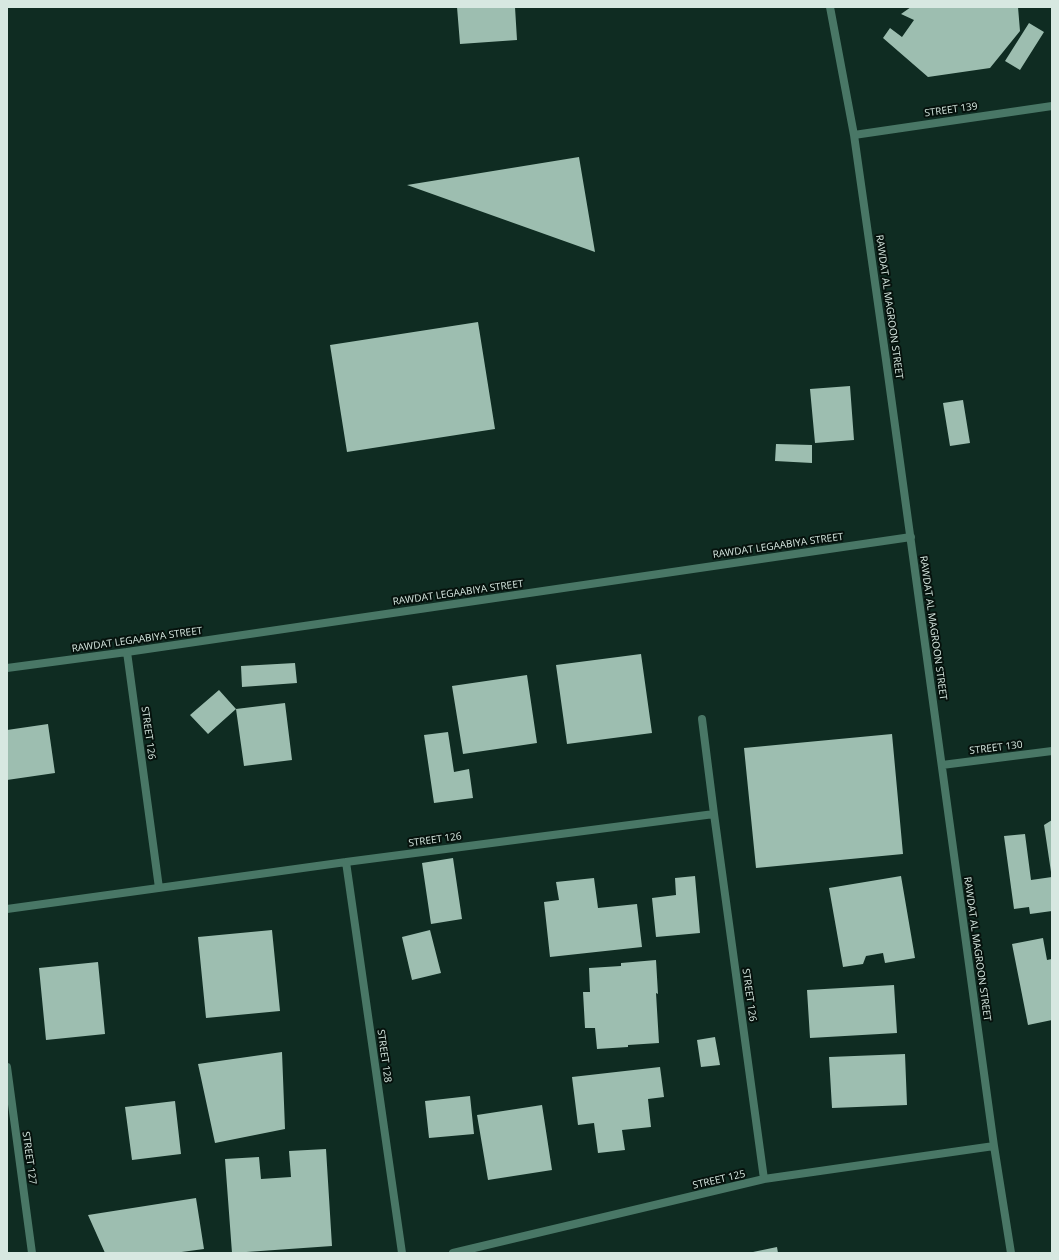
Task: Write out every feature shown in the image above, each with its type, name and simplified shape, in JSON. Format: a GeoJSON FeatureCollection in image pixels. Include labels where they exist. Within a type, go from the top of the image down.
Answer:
{"type":"FeatureCollection","features":[{"type":"Feature","properties":{"kind":"street","name":"RAWDAT AL MAGROON STREET"},"geometry":{"type":"LineString","coordinates":[[830,7],[854,135],[911,536],[994,1146],[1011,1253]]}},
{"type":"Feature","properties":{"kind":"street","name":"STREET 139"},"geometry":{"type":"LineString","coordinates":[[854,135],[1052,106]]}},
{"type":"Feature","properties":{"kind":"street","name":"RAWDAT LEGAABIYA STREET"},"geometry":{"type":"LineString","coordinates":[[7,668],[126,652],[911,536]]}},
{"type":"Feature","properties":{"kind":"street","name":"STREET 126"},"geometry":{"type":"LineString","coordinates":[[126,652],[159,888]]}},
{"type":"Feature","properties":{"kind":"street","name":"STREET 126"},"geometry":{"type":"LineString","coordinates":[[702,719],[764,1179]]}},
{"type":"Feature","properties":{"kind":"street","name":"STREET 130"},"geometry":{"type":"LineString","coordinates":[[942,765],[1052,751]]}},
{"type":"Feature","properties":{"kind":"street","name":"STREET 126"},"geometry":{"type":"LineString","coordinates":[[7,910],[346,862],[714,814]]}},
{"type":"Feature","properties":{"kind":"street","name":"STREET 128"},"geometry":{"type":"LineString","coordinates":[[346,862],[402,1253]]}},
{"type":"Feature","properties":{"kind":"street","name":"STREET 127"},"geometry":{"type":"LineString","coordinates":[[7,1067],[32,1253]]}},
{"type":"Feature","properties":{"kind":"street","name":"STREET 125"},"geometry":{"type":"LineString","coordinates":[[453,1253],[764,1179],[994,1146]]}},
{"type":"Feature","properties":{"kind":"building"},"geometry":{"type":"Polygon","coordinates":[[[457,7],[515,7],[517,40],[460,44],[457,7]]]}},
{"type":"Feature","properties":{"kind":"building"},"geometry":{"type":"Polygon","coordinates":[[[911,7],[1018,7],[1020,31],[990,68],[928,77],[883,38],[890,28],[902,37],[914,20],[901,14],[911,7]]]}},
{"type":"Feature","properties":{"kind":"building"},"geometry":{"type":"Polygon","coordinates":[[[1029,23],[1044,32],[1020,70],[1005,61],[1029,23]]]}},
{"type":"Feature","properties":{"kind":"building"},"geometry":{"type":"Polygon","coordinates":[[[579,157],[595,252],[407,185],[579,157]]]}},
{"type":"Feature","properties":{"kind":"building"},"geometry":{"type":"Polygon","coordinates":[[[478,322],[495,429],[347,452],[330,345],[478,322]]]}},
{"type":"Feature","properties":{"kind":"building"},"geometry":{"type":"Polygon","coordinates":[[[850,386],[854,440],[815,443],[810,389],[850,386]]]}},
{"type":"Feature","properties":{"kind":"building"},"geometry":{"type":"Polygon","coordinates":[[[963,400],[970,443],[950,446],[943,403],[963,400]]]}},
{"type":"Feature","properties":{"kind":"building"},"geometry":{"type":"Polygon","coordinates":[[[776,444],[812,445],[812,463],[775,461],[776,444]]]}},
{"type":"Feature","properties":{"kind":"building"},"geometry":{"type":"Polygon","coordinates":[[[641,654],[652,733],[567,744],[556,665],[641,654]]]}},
{"type":"Feature","properties":{"kind":"building"},"geometry":{"type":"Polygon","coordinates":[[[295,663],[297,683],[242,687],[241,666],[295,663]]]}},
{"type":"Feature","properties":{"kind":"building"},"geometry":{"type":"Polygon","coordinates":[[[527,675],[537,743],[463,754],[452,686],[527,675]]]}},
{"type":"Feature","properties":{"kind":"building"},"geometry":{"type":"Polygon","coordinates":[[[219,690],[236,709],[208,734],[190,715],[219,690]]]}},
{"type":"Feature","properties":{"kind":"building"},"geometry":{"type":"Polygon","coordinates":[[[285,703],[292,760],[244,766],[236,709],[285,703]]]}},
{"type":"Feature","properties":{"kind":"building"},"geometry":{"type":"Polygon","coordinates":[[[48,724],[55,773],[7,780],[7,730],[48,724]]]}},
{"type":"Feature","properties":{"kind":"building"},"geometry":{"type":"Polygon","coordinates":[[[448,732],[454,772],[469,769],[473,798],[434,803],[424,735],[448,732]]]}},
{"type":"Feature","properties":{"kind":"building"},"geometry":{"type":"Polygon","coordinates":[[[892,734],[903,854],[756,868],[744,748],[892,734]]]}},
{"type":"Feature","properties":{"kind":"building"},"geometry":{"type":"Polygon","coordinates":[[[1052,820],[1052,872],[1051,872],[1044,825],[1052,820]]]}},
{"type":"Feature","properties":{"kind":"building"},"geometry":{"type":"Polygon","coordinates":[[[1025,834],[1031,880],[1052,877],[1052,911],[1030,914],[1029,907],[1014,909],[1004,836],[1025,834]]]}},
{"type":"Feature","properties":{"kind":"building"},"geometry":{"type":"Polygon","coordinates":[[[453,858],[462,919],[431,924],[422,863],[453,858]]]}},
{"type":"Feature","properties":{"kind":"building"},"geometry":{"type":"Polygon","coordinates":[[[695,876],[700,933],[656,937],[652,898],[676,895],[675,878],[695,876]]]}},
{"type":"Feature","properties":{"kind":"building"},"geometry":{"type":"Polygon","coordinates":[[[901,876],[915,958],[885,963],[883,953],[866,956],[863,964],[843,967],[829,888],[901,876]]]}},
{"type":"Feature","properties":{"kind":"building"},"geometry":{"type":"Polygon","coordinates":[[[594,878],[598,908],[637,904],[642,947],[550,957],[544,902],[559,900],[556,882],[594,878]]]}},
{"type":"Feature","properties":{"kind":"building"},"geometry":{"type":"Polygon","coordinates":[[[272,930],[280,1011],[206,1018],[198,937],[272,930]]]}},
{"type":"Feature","properties":{"kind":"building"},"geometry":{"type":"Polygon","coordinates":[[[430,930],[441,973],[412,980],[402,937],[430,930]]]}},
{"type":"Feature","properties":{"kind":"building"},"geometry":{"type":"Polygon","coordinates":[[[1043,938],[1047,960],[1052,959],[1052,1020],[1028,1025],[1012,944],[1043,938]]]}},
{"type":"Feature","properties":{"kind":"building"},"geometry":{"type":"Polygon","coordinates":[[[656,960],[659,1043],[597,1049],[595,1028],[585,1028],[583,992],[590,992],[589,968],[621,966],[621,963],[656,960]]]}},
{"type":"Feature","properties":{"kind":"building"},"geometry":{"type":"Polygon","coordinates":[[[98,962],[105,1034],[46,1040],[39,968],[98,962]]]}},
{"type":"Feature","properties":{"kind":"building"},"geometry":{"type":"Polygon","coordinates":[[[894,985],[897,1033],[810,1038],[807,990],[894,985]]]}},
{"type":"Feature","properties":{"kind":"building"},"geometry":{"type":"Polygon","coordinates":[[[715,1037],[720,1065],[701,1067],[697,1040],[715,1037]]]}},
{"type":"Feature","properties":{"kind":"building"},"geometry":{"type":"Polygon","coordinates":[[[282,1052],[285,1129],[215,1143],[198,1064],[282,1052]]]}},
{"type":"Feature","properties":{"kind":"building"},"geometry":{"type":"Polygon","coordinates":[[[905,1054],[907,1105],[832,1108],[829,1057],[905,1054]]]}},
{"type":"Feature","properties":{"kind":"building"},"geometry":{"type":"Polygon","coordinates":[[[660,1067],[664,1097],[648,1099],[651,1127],[622,1130],[625,1150],[598,1153],[594,1123],[578,1125],[572,1077],[660,1067]]]}},
{"type":"Feature","properties":{"kind":"building"},"geometry":{"type":"Polygon","coordinates":[[[470,1096],[474,1134],[429,1138],[425,1101],[470,1096]]]}},
{"type":"Feature","properties":{"kind":"building"},"geometry":{"type":"Polygon","coordinates":[[[175,1101],[181,1154],[132,1160],[125,1107],[175,1101]]]}},
{"type":"Feature","properties":{"kind":"building"},"geometry":{"type":"Polygon","coordinates":[[[542,1105],[552,1170],[488,1180],[477,1115],[542,1105]]]}},
{"type":"Feature","properties":{"kind":"building"},"geometry":{"type":"Polygon","coordinates":[[[326,1149],[332,1246],[232,1253],[225,1159],[259,1157],[261,1179],[291,1177],[289,1151],[326,1149]]]}},
{"type":"Feature","properties":{"kind":"building"},"geometry":{"type":"Polygon","coordinates":[[[196,1198],[204,1249],[174,1253],[105,1253],[88,1215],[196,1198]]]}},
{"type":"Feature","properties":{"kind":"building"},"geometry":{"type":"Polygon","coordinates":[[[777,1247],[778,1253],[753,1253],[753,1252],[777,1247]]]}}]}
